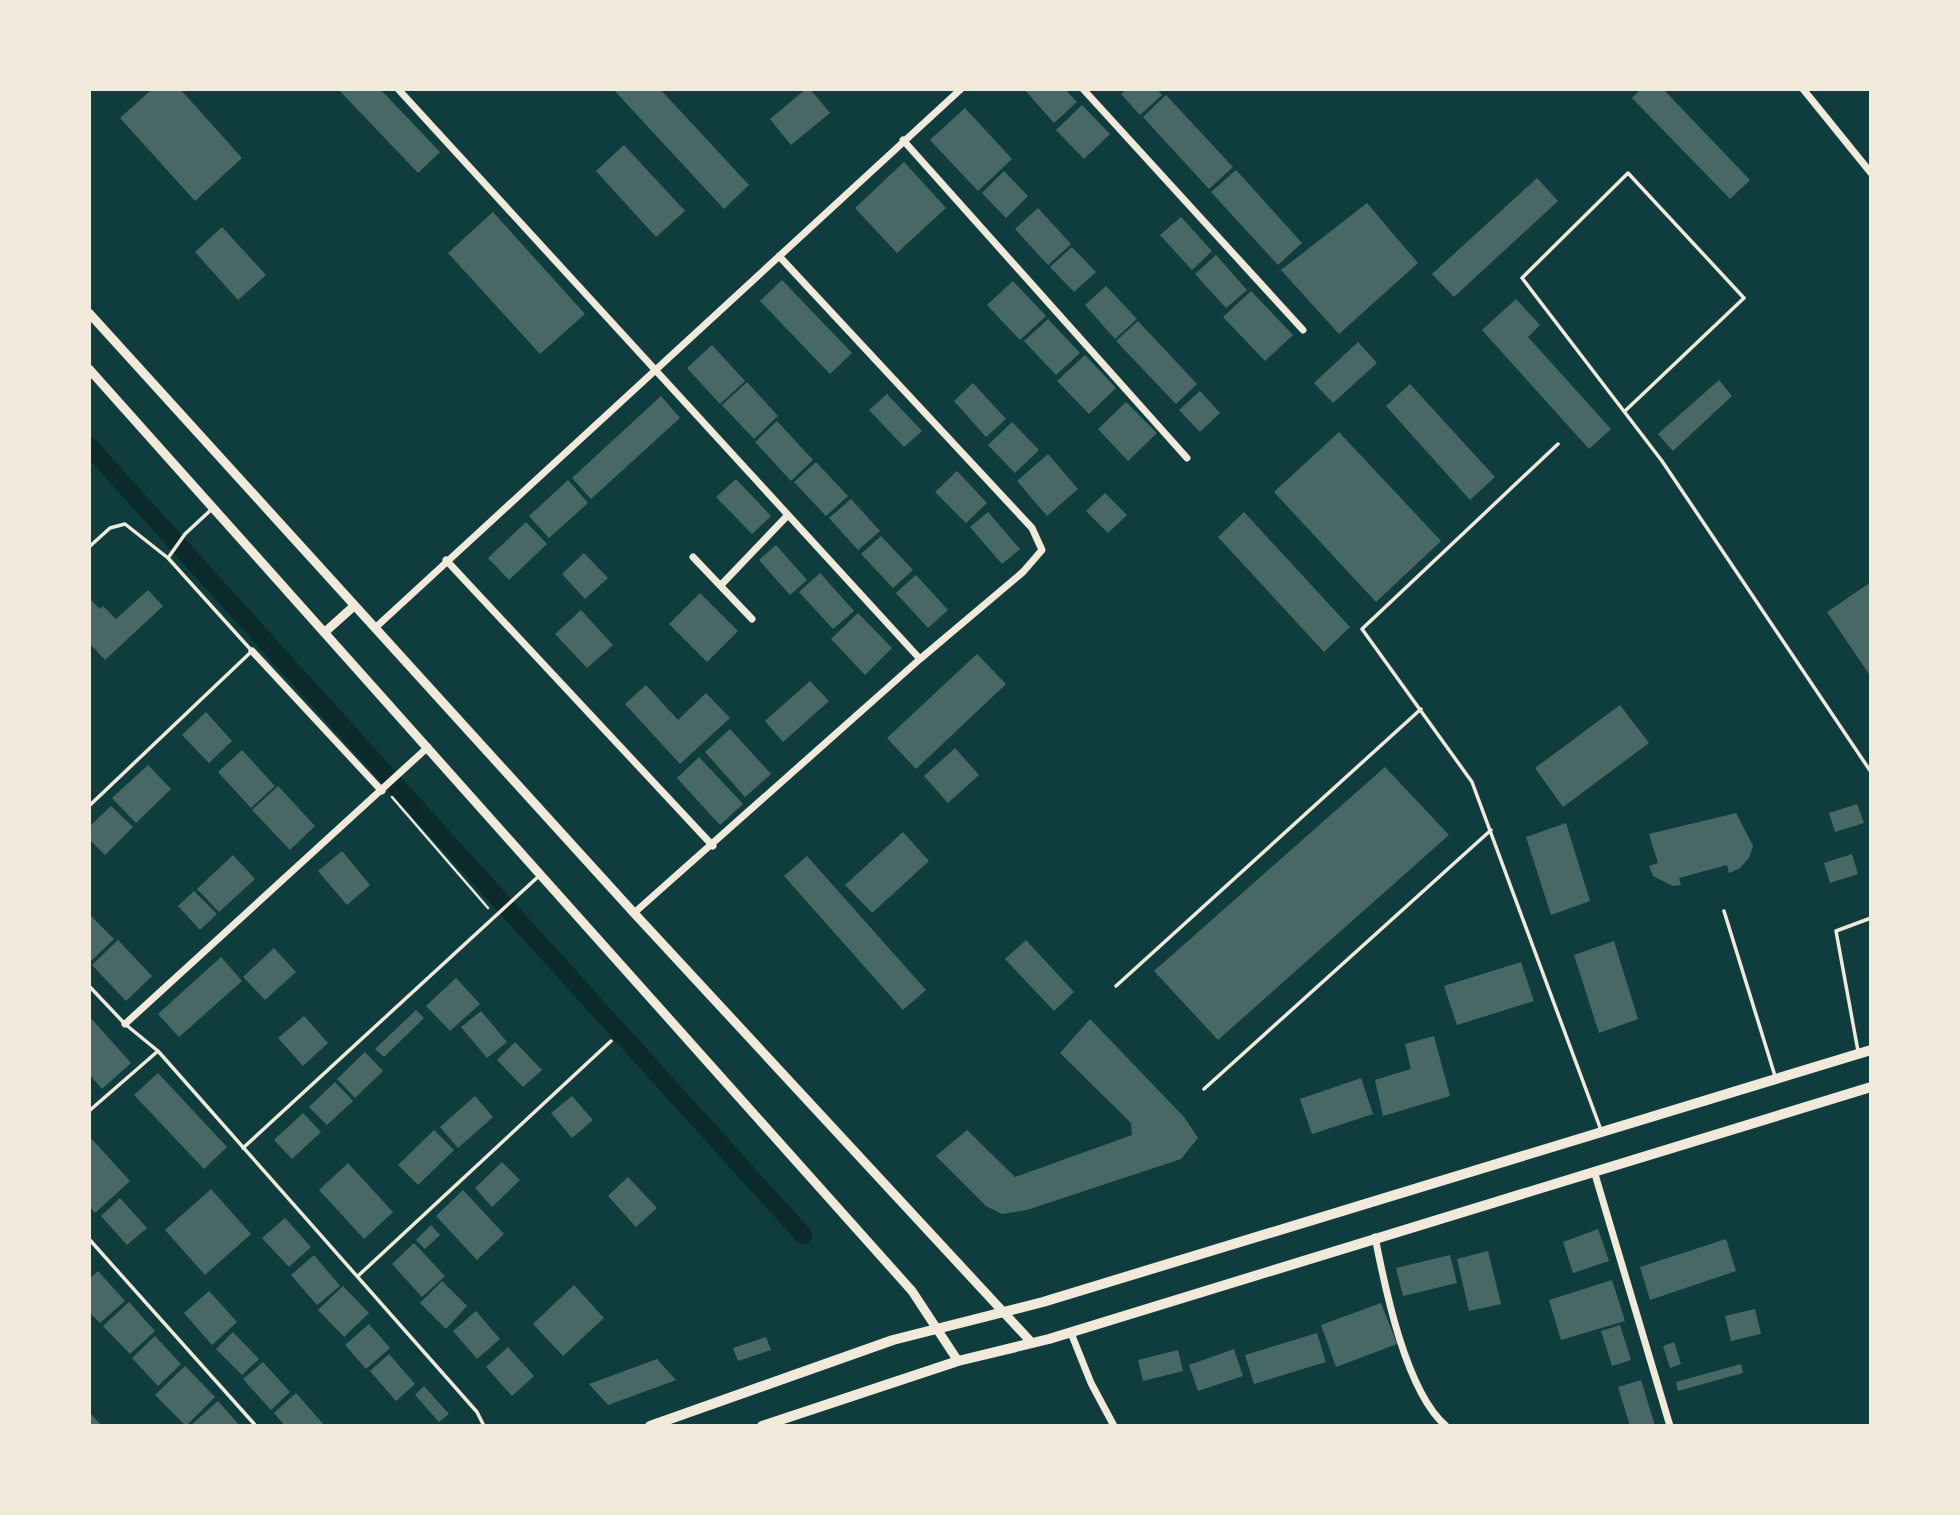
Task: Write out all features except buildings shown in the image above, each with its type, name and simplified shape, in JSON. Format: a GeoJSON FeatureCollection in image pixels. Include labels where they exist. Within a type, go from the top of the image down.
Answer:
{"type":"FeatureCollection","features":[{"type":"Feature","properties":{"kind":"main road"},"geometry":{"type":"LineString","coordinates":[[650,1426],[893,1340],[1006,1312],[1871,1050]]}},
{"type":"Feature","properties":{"kind":"main road"},"geometry":{"type":"LineString","coordinates":[[762,1426],[958,1361],[1071,1333],[1375,1237],[1871,1087]]}},
{"type":"Feature","properties":{"kind":"street"},"geometry":{"type":"LineString","coordinates":[[398,89],[920,659]]}},
{"type":"Feature","properties":{"kind":"street"},"geometry":{"type":"LineString","coordinates":[[374,628],[961,89]]}},
{"type":"Feature","properties":{"kind":"street"},"geometry":{"type":"LineString","coordinates":[[1083,89],[1303,330]]}},
{"type":"Feature","properties":{"kind":"street"},"geometry":{"type":"LineString","coordinates":[[1802,89],[1871,173]]}},
{"type":"Feature","properties":{"kind":"street"},"geometry":{"type":"LineString","coordinates":[[903,140],[1187,458]]}},
{"type":"Feature","properties":{"kind":"street"},"geometry":{"type":"LineString","coordinates":[[634,913],[713,846],[920,659],[1023,572],[1042,550],[1032,527],[779,256]]}},
{"type":"Feature","properties":{"kind":"street"},"geometry":{"type":"LineString","coordinates":[[89,313],[634,913],[1032,1343]]}},
{"type":"Feature","properties":{"kind":"street"},"geometry":{"type":"LineString","coordinates":[[89,369],[912,1291],[958,1361]]}},
{"type":"Feature","properties":{"kind":"street"},"geometry":{"type":"LineString","coordinates":[[721,585],[787,516]]}},
{"type":"Feature","properties":{"kind":"street"},"geometry":{"type":"LineString","coordinates":[[693,557],[752,619]]}},
{"type":"Feature","properties":{"kind":"street"},"geometry":{"type":"LineString","coordinates":[[446,560],[713,846]]}},
{"type":"Feature","properties":{"kind":"street"},"geometry":{"type":"LineString","coordinates":[[325,632],[354,606]]}},
{"type":"Feature","properties":{"kind":"street"},"geometry":{"type":"LineString","coordinates":[[251,651],[384,788]]}},
{"type":"Feature","properties":{"kind":"street"},"geometry":{"type":"LineString","coordinates":[[125,1024],[428,747]]}},
{"type":"Feature","properties":{"kind":"street"},"geometry":{"type":"LineString","coordinates":[[1594,1171],[1670,1426]]}},
{"type":"Feature","properties":{"kind":"street"},"geometry":{"type":"LineString","coordinates":[[1375,1237],[1387,1297],[1406,1356],[1434,1416],[1446,1426]]}},
{"type":"Feature","properties":{"kind":"street"},"geometry":{"type":"LineString","coordinates":[[1071,1333],[1091,1383],[1114,1426]]}},
{"type":"Feature","properties":{"kind":"lane"},"geometry":{"type":"LineString","coordinates":[[1625,411],[1744,298],[1628,173],[1522,278],[1625,411],[1871,772]]}},
{"type":"Feature","properties":{"kind":"lane"},"geometry":{"type":"LineString","coordinates":[[1558,444],[1362,629],[1472,782],[1601,1130]]}},
{"type":"Feature","properties":{"kind":"lane"},"geometry":{"type":"LineString","coordinates":[[168,558],[185,534],[214,507]]}},
{"type":"Feature","properties":{"kind":"lane"},"geometry":{"type":"LineString","coordinates":[[89,547],[110,528],[125,524],[168,558],[251,651],[89,806]]}},
{"type":"Feature","properties":{"kind":"lane"},"geometry":{"type":"LineString","coordinates":[[1116,986],[1421,709]]}},
{"type":"Feature","properties":{"kind":"lane"},"geometry":{"type":"LineString","coordinates":[[1204,1089],[1490,830]]}},
{"type":"Feature","properties":{"kind":"lane"},"geometry":{"type":"LineString","coordinates":[[243,1148],[542,874]]}},
{"type":"Feature","properties":{"kind":"lane"},"geometry":{"type":"LineString","coordinates":[[1724,911],[1776,1080]]}},
{"type":"Feature","properties":{"kind":"lane"},"geometry":{"type":"LineString","coordinates":[[1858,1054],[1836,931],[1871,918]]}},
{"type":"Feature","properties":{"kind":"lane"},"geometry":{"type":"LineString","coordinates":[[89,986],[125,1024],[158,1052],[359,1276],[477,1412],[484,1426]]}},
{"type":"Feature","properties":{"kind":"lane"},"geometry":{"type":"LineString","coordinates":[[359,1276],[611,1041]]}},
{"type":"Feature","properties":{"kind":"lane"},"geometry":{"type":"LineString","coordinates":[[89,1111],[158,1052]]}},
{"type":"Feature","properties":{"kind":"lane"},"geometry":{"type":"LineString","coordinates":[[89,1239],[256,1426]]}},
{"type":"Feature","properties":{"kind":"path"},"geometry":{"type":"LineString","coordinates":[[384,788],[495,915]]}},
{"type":"Feature","properties":{"kind":"waterway"},"geometry":{"type":"LineString","coordinates":[[89,446],[803,1235]]}}]}
